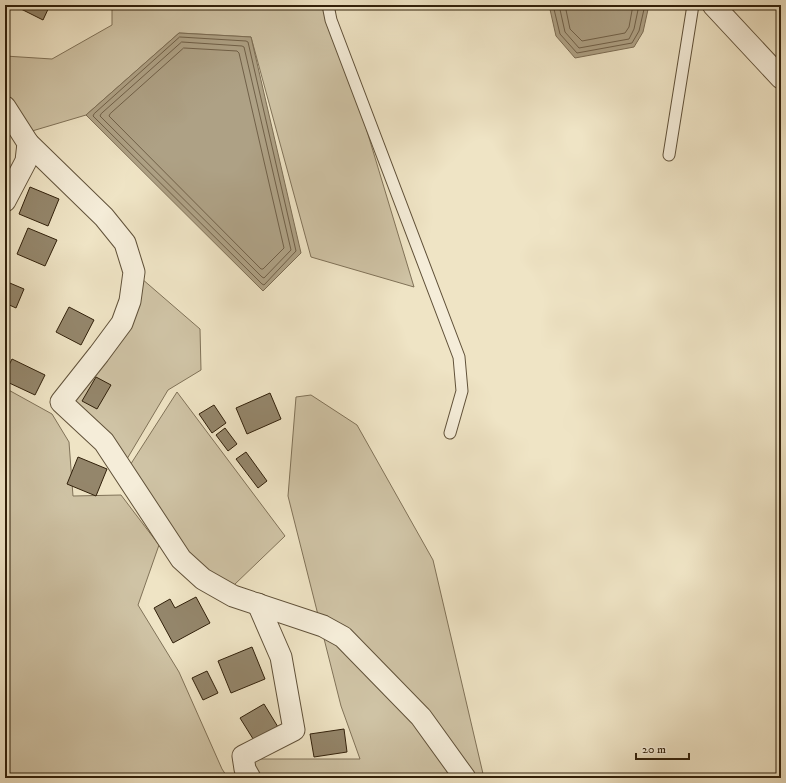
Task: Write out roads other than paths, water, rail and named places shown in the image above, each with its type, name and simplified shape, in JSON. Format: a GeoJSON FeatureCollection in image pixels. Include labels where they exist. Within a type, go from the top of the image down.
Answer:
{"type":"FeatureCollection","features":[{"type":"Feature","properties":{"kind":"street"},"geometry":{"type":"LineString","coordinates":[[713,5],[781,78]]}},
{"type":"Feature","properties":{"kind":"street"},"geometry":{"type":"LineString","coordinates":[[5,107],[28,143],[108,222],[125,243],[134,272],[130,301],[122,323],[61,402],[104,442],[181,559],[203,579],[233,596],[323,626],[343,638],[421,717],[465,778]]}},
{"type":"Feature","properties":{"kind":"street"},"geometry":{"type":"LineString","coordinates":[[5,201],[26,161],[28,143]]}},
{"type":"Feature","properties":{"kind":"street"},"geometry":{"type":"LineString","coordinates":[[250,778],[245,769],[243,756],[294,730],[281,657],[258,604]]}},
{"type":"Feature","properties":{"kind":"lane"},"geometry":{"type":"LineString","coordinates":[[328,5],[331,20],[459,358],[462,391],[450,434]]}},
{"type":"Feature","properties":{"kind":"lane"},"geometry":{"type":"LineString","coordinates":[[669,155],[693,5]]}},
{"type":"Feature","properties":{"kind":"water"},"geometry":{"type":"Polygon","coordinates":[[[549,5],[649,5],[643,32],[634,47],[575,58],[556,36],[549,5]]]}},
{"type":"Feature","properties":{"kind":"water"},"geometry":{"type":"Polygon","coordinates":[[[179,33],[251,37],[301,253],[263,291],[86,115],[179,33]]]}}]}
